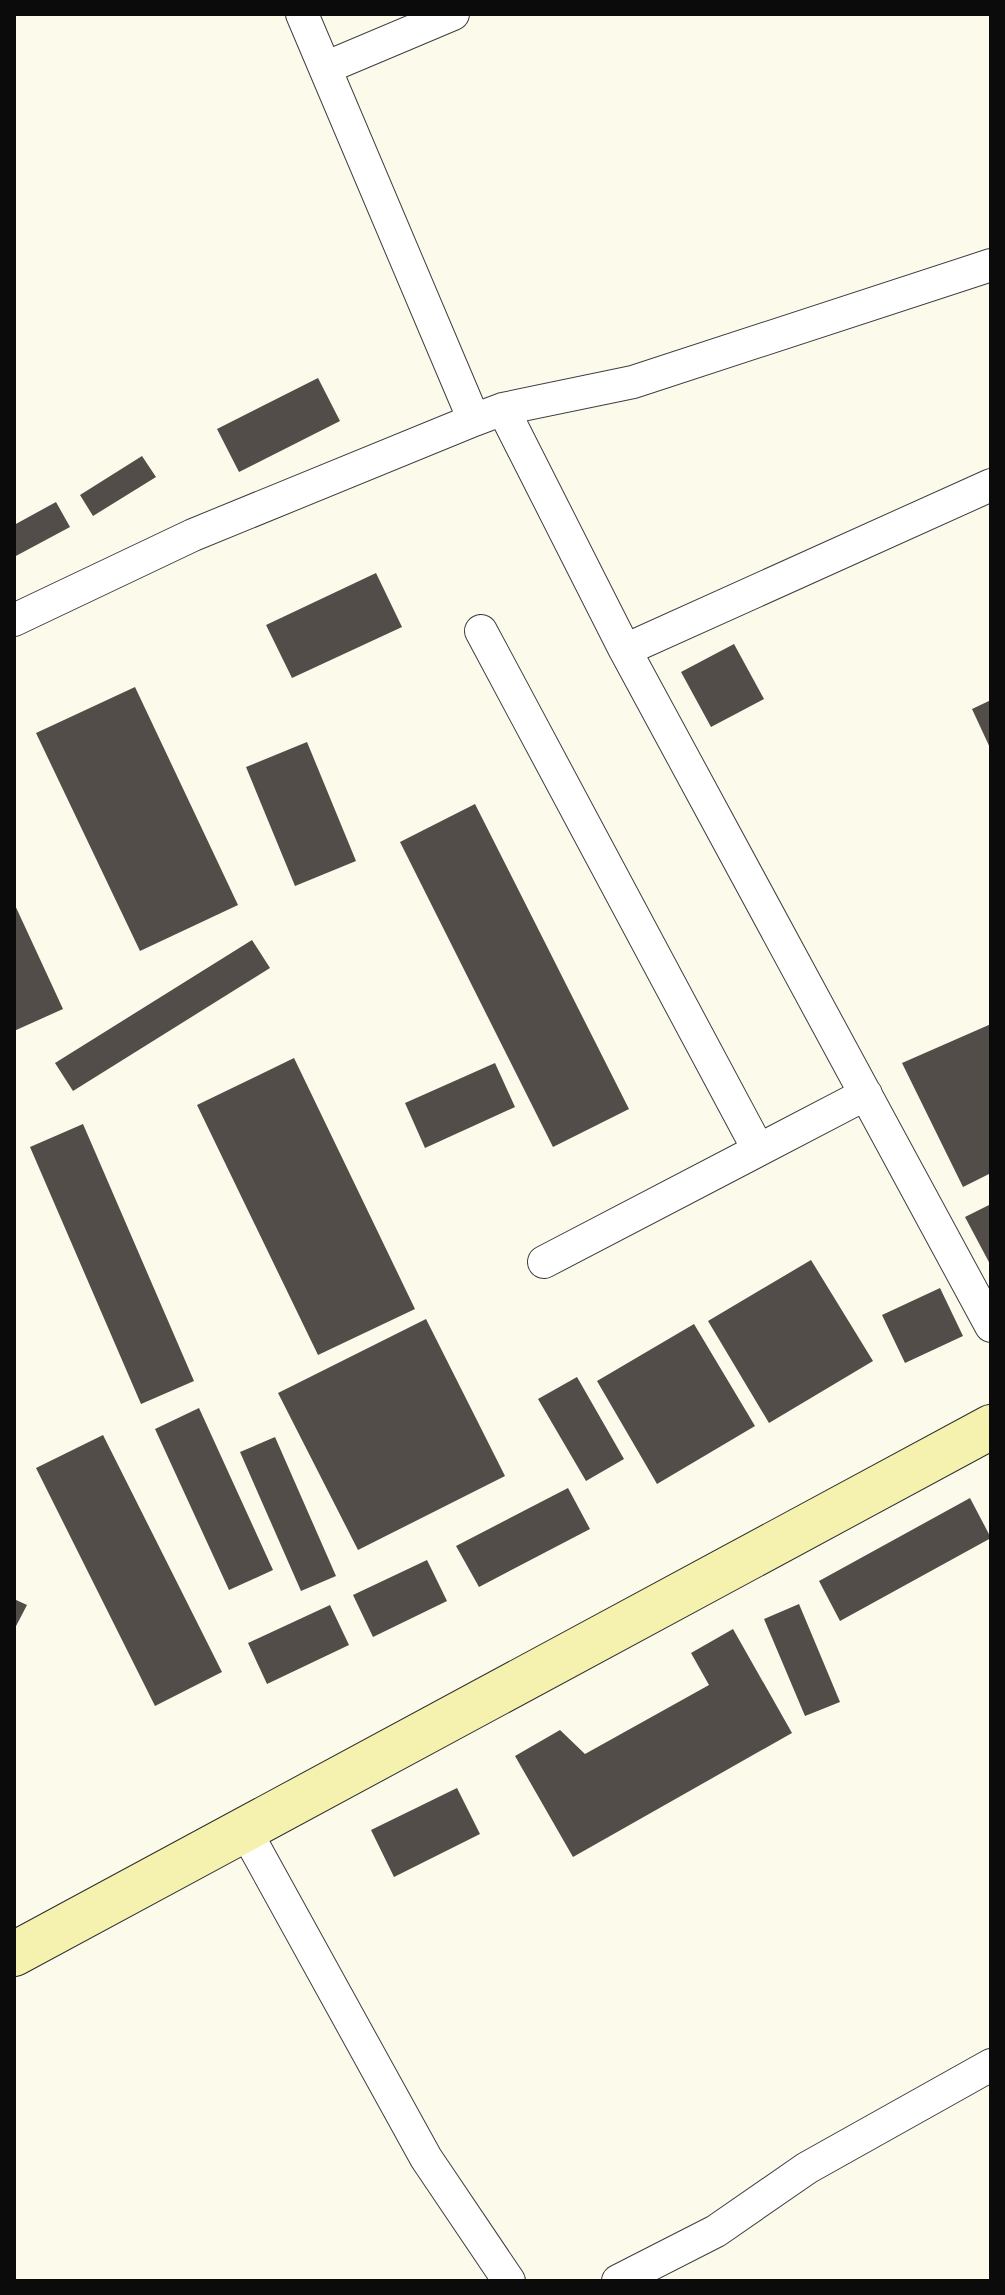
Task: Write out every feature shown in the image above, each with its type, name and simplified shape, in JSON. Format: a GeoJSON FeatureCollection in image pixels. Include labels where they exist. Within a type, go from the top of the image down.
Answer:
{"type":"FeatureCollection","features":[{"type":"Feature","properties":{"kind":"street"},"geometry":{"type":"LineString","coordinates":[[302,14],[488,415],[625,650],[991,1326]]}},
{"type":"Feature","properties":{"kind":"street"},"geometry":{"type":"LineString","coordinates":[[325,68],[453,14]]}},
{"type":"Feature","properties":{"kind":"street"},"geometry":{"type":"LineString","coordinates":[[14,620],[193,535],[488,415],[633,382],[991,265]]}},
{"type":"Feature","properties":{"kind":"street"},"geometry":{"type":"LineString","coordinates":[[625,650],[991,485]]}},
{"type":"Feature","properties":{"kind":"street"},"geometry":{"type":"LineString","coordinates":[[481,631],[758,1149]]}},
{"type":"Feature","properties":{"kind":"street"},"geometry":{"type":"LineString","coordinates":[[544,1262],[866,1094]]}},
{"type":"Feature","properties":{"kind":"street"},"geometry":{"type":"LineString","coordinates":[[14,1954],[991,1427]]}},
{"type":"Feature","properties":{"kind":"street"},"geometry":{"type":"LineString","coordinates":[[245,1830],[426,2158],[509,2281]]}},
{"type":"Feature","properties":{"kind":"street"},"geometry":{"type":"LineString","coordinates":[[618,2281],[716,2231],[807,2168],[991,2065]]}},
{"type":"Feature","properties":{"kind":"building"},"geometry":{"type":"Polygon","coordinates":[[[318,378],[340,421],[239,472],[217,429],[318,378]]]}},
{"type":"Feature","properties":{"kind":"building"},"geometry":{"type":"Polygon","coordinates":[[[142,456],[156,477],[93,516],[80,495],[142,456]]]}},
{"type":"Feature","properties":{"kind":"building"},"geometry":{"type":"Polygon","coordinates":[[[56,502],[70,527],[14,557],[14,525],[56,502]]]}},
{"type":"Feature","properties":{"kind":"building"},"geometry":{"type":"Polygon","coordinates":[[[376,573],[402,627],[292,678],[266,625],[376,573]]]}},
{"type":"Feature","properties":{"kind":"building"},"geometry":{"type":"Polygon","coordinates":[[[734,644],[764,699],[711,727],[681,672],[734,644]]]}},
{"type":"Feature","properties":{"kind":"building"},"geometry":{"type":"Polygon","coordinates":[[[135,687],[238,905],[140,951],[36,733],[135,687]]]}},
{"type":"Feature","properties":{"kind":"building"},"geometry":{"type":"Polygon","coordinates":[[[991,700],[991,750],[972,709],[991,700]]]}},
{"type":"Feature","properties":{"kind":"building"},"geometry":{"type":"Polygon","coordinates":[[[307,742],[356,861],[295,886],[246,767],[307,742]]]}},
{"type":"Feature","properties":{"kind":"building"},"geometry":{"type":"Polygon","coordinates":[[[475,804],[629,1109],[553,1147],[400,842],[475,804]]]}},
{"type":"Feature","properties":{"kind":"building"},"geometry":{"type":"Polygon","coordinates":[[[14,903],[63,1009],[14,1031],[14,903]]]}},
{"type":"Feature","properties":{"kind":"building"},"geometry":{"type":"Polygon","coordinates":[[[252,940],[270,968],[73,1091],[55,1063],[252,940]]]}},
{"type":"Feature","properties":{"kind":"building"},"geometry":{"type":"Polygon","coordinates":[[[991,1024],[991,1173],[963,1187],[902,1063],[991,1024]]]}},
{"type":"Feature","properties":{"kind":"building"},"geometry":{"type":"Polygon","coordinates":[[[294,1058],[415,1309],[318,1355],[197,1105],[294,1058]]]}},
{"type":"Feature","properties":{"kind":"building"},"geometry":{"type":"Polygon","coordinates":[[[495,1063],[515,1107],[425,1148],[405,1103],[495,1063]]]}},
{"type":"Feature","properties":{"kind":"building"},"geometry":{"type":"Polygon","coordinates":[[[83,1124],[194,1381],[141,1404],[30,1147],[83,1124]]]}},
{"type":"Feature","properties":{"kind":"building"},"geometry":{"type":"Polygon","coordinates":[[[991,1204],[991,1266],[965,1217],[991,1204]]]}},
{"type":"Feature","properties":{"kind":"building"},"geometry":{"type":"Polygon","coordinates":[[[811,1260],[873,1361],[769,1423],[708,1321],[811,1260]]]}},
{"type":"Feature","properties":{"kind":"building"},"geometry":{"type":"Polygon","coordinates":[[[940,1288],[963,1336],[905,1363],[882,1315],[940,1288]]]}},
{"type":"Feature","properties":{"kind":"building"},"geometry":{"type":"Polygon","coordinates":[[[426,1319],[505,1476],[358,1550],[278,1393],[426,1319]]]}},
{"type":"Feature","properties":{"kind":"building"},"geometry":{"type":"Polygon","coordinates":[[[694,1324],[755,1426],[657,1484],[597,1381],[694,1324]]]}},
{"type":"Feature","properties":{"kind":"building"},"geometry":{"type":"Polygon","coordinates":[[[577,1377],[624,1459],[586,1481],[538,1399],[577,1377]]]}},
{"type":"Feature","properties":{"kind":"building"},"geometry":{"type":"Polygon","coordinates":[[[199,1408],[273,1570],[229,1590],[155,1429],[199,1408]]]}},
{"type":"Feature","properties":{"kind":"building"},"geometry":{"type":"Polygon","coordinates":[[[103,1435],[222,1672],[155,1706],[36,1468],[103,1435]]]}},
{"type":"Feature","properties":{"kind":"building"},"geometry":{"type":"Polygon","coordinates":[[[275,1437],[336,1576],[301,1591],[240,1452],[275,1437]]]}},
{"type":"Feature","properties":{"kind":"building"},"geometry":{"type":"Polygon","coordinates":[[[568,1488],[590,1529],[479,1587],[456,1546],[568,1488]]]}},
{"type":"Feature","properties":{"kind":"building"},"geometry":{"type":"Polygon","coordinates":[[[970,1498],[991,1538],[840,1621],[819,1581],[970,1498]]]}},
{"type":"Feature","properties":{"kind":"building"},"geometry":{"type":"Polygon","coordinates":[[[427,1560],[447,1601],[373,1637],[353,1595],[427,1560]]]}},
{"type":"Feature","properties":{"kind":"building"},"geometry":{"type":"Polygon","coordinates":[[[14,1599],[27,1605],[14,1630],[14,1599]]]}},
{"type":"Feature","properties":{"kind":"building"},"geometry":{"type":"Polygon","coordinates":[[[799,1604],[840,1702],[805,1716],[764,1619],[799,1604]]]}},
{"type":"Feature","properties":{"kind":"building"},"geometry":{"type":"Polygon","coordinates":[[[330,1605],[349,1645],[267,1684],[248,1643],[330,1605]]]}},
{"type":"Feature","properties":{"kind":"building"},"geometry":{"type":"Polygon","coordinates":[[[733,1629],[792,1733],[573,1857],[515,1756],[560,1730],[585,1754],[709,1685],[691,1653],[733,1629]]]}},
{"type":"Feature","properties":{"kind":"building"},"geometry":{"type":"Polygon","coordinates":[[[457,1788],[480,1834],[394,1877],[371,1830],[457,1788]]]}}]}
